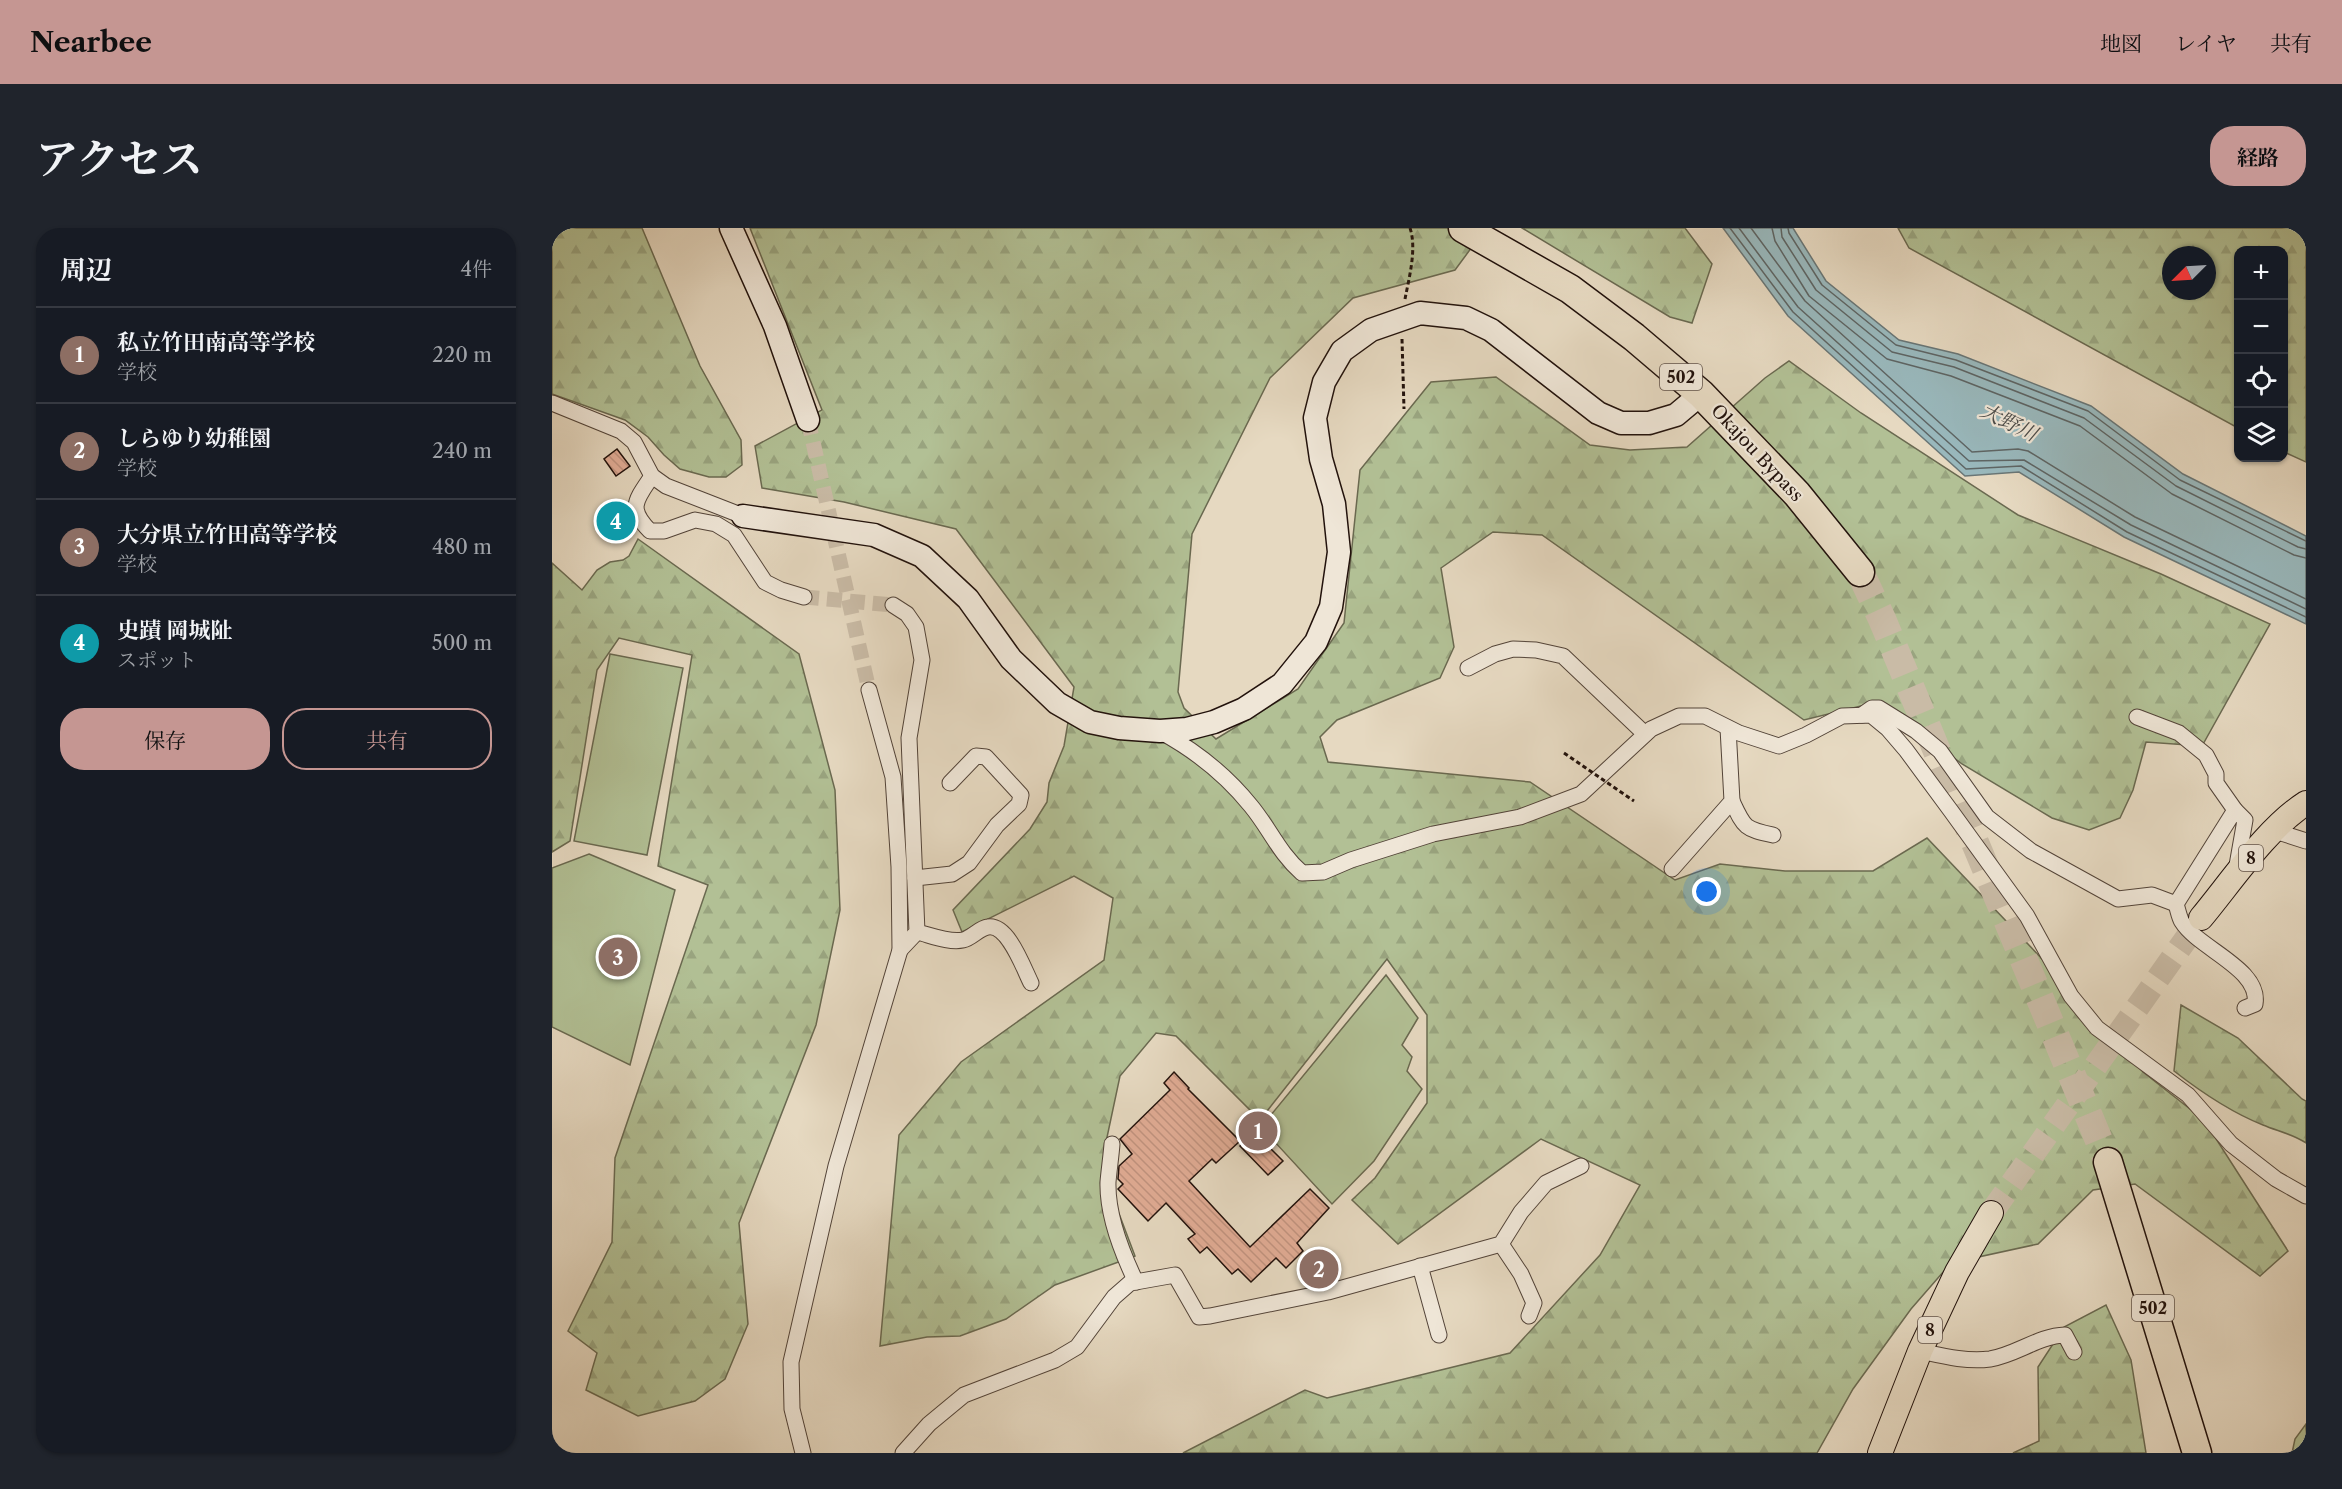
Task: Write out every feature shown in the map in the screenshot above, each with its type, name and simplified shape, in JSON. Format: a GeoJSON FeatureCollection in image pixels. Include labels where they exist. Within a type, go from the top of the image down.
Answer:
{"type":"FeatureCollection","features":[{"type":"Feature","properties":{"kind":"highway","name":"Okajou Bypass"},"geometry":{"type":"LineString","coordinates":[[1463,228],[1570,289],[1634,337],[1701,394],[1797,494],[1860,572]]}},
{"type":"Feature","properties":{"kind":"highway","name":"502"},"geometry":{"type":"LineString","coordinates":[[2108,1162],[2196,1453]]}},
{"type":"Feature","properties":{"kind":"main road","name":"8"},"geometry":{"type":"LineString","coordinates":[[2201,918],[2275,831],[2296,809],[2306,803]]}},
{"type":"Feature","properties":{"kind":"main road","name":"8"},"geometry":{"type":"LineString","coordinates":[[1880,1453],[1920,1351],[1957,1272],[1991,1213]]}},
{"type":"Feature","properties":{"kind":"street"},"geometry":{"type":"LineString","coordinates":[[731,228],[775,326],[808,420]]}},
{"type":"Feature","properties":{"kind":"street"},"geometry":{"type":"LineString","coordinates":[[552,403],[621,431],[634,442],[652,476],[666,486],[743,516],[874,535],[922,556],[968,599],[1011,659],[1057,703],[1090,722],[1119,728],[1160,731],[1196,727],[1244,709],[1282,684],[1316,642],[1331,607],[1339,552],[1334,504],[1321,459],[1315,418],[1324,382],[1342,351],[1371,330],[1420,313],[1466,318],[1491,330],[1598,413],[1621,423],[1649,423],[1676,415],[1701,394]]}},
{"type":"Feature","properties":{"kind":"street"},"geometry":{"type":"LineString","coordinates":[[652,476],[636,501],[637,518],[650,531],[664,531],[695,520],[716,524],[734,535],[765,582],[804,597]]}},
{"type":"Feature","properties":{"kind":"street"},"geometry":{"type":"LineString","coordinates":[[893,605],[907,614],[916,627],[922,660],[909,738],[917,932],[900,950]]}},
{"type":"Feature","properties":{"kind":"street"},"geometry":{"type":"LineString","coordinates":[[1468,668],[1495,654],[1513,649],[1536,650],[1563,656],[1645,734]]}},
{"type":"Feature","properties":{"kind":"street"},"geometry":{"type":"LineString","coordinates":[[803,1453],[792,1409],[791,1362],[836,1166],[900,950],[899,867],[893,777],[869,690]]}},
{"type":"Feature","properties":{"kind":"street"},"geometry":{"type":"LineString","coordinates":[[1861,716],[1872,708],[1879,708],[1917,730],[1940,751],[1987,817],[2031,851],[2118,899],[2152,895],[2176,904],[2183,923],[2250,980],[2256,995],[2255,1004],[2245,1008]]}},
{"type":"Feature","properties":{"kind":"street"},"geometry":{"type":"LineString","coordinates":[[1160,731],[1205,759],[1251,806],[1287,860],[1302,873],[1323,872],[1351,860],[1433,834],[1520,817],[1581,794],[1650,729],[1679,716],[1705,716],[1728,728],[1779,746],[1842,716],[1871,715],[1888,729],[1906,750],[2027,916],[2071,996],[2097,1028],[2188,1095],[2231,1144],[2276,1179],[2306,1196]]}},
{"type":"Feature","properties":{"kind":"street"},"geometry":{"type":"LineString","coordinates":[[2137,717],[2179,733],[2206,755],[2216,774],[2217,783],[2235,810],[2245,820],[2235,877]]}},
{"type":"Feature","properties":{"kind":"street"},"geometry":{"type":"LineString","coordinates":[[1728,728],[1732,801],[1742,822],[1752,831],[1773,835]]}},
{"type":"Feature","properties":{"kind":"street"},"geometry":{"type":"LineString","coordinates":[[915,878],[952,874],[969,863],[997,825],[1019,804],[1021,795],[986,758],[976,756],[950,783]]}},
{"type":"Feature","properties":{"kind":"street"},"geometry":{"type":"LineString","coordinates":[[1672,869],[1732,801]]}},
{"type":"Feature","properties":{"kind":"street"},"geometry":{"type":"LineString","coordinates":[[2176,904],[2235,810]]}},
{"type":"Feature","properties":{"kind":"street"},"geometry":{"type":"LineString","coordinates":[[2275,831],[2306,841]]}},
{"type":"Feature","properties":{"kind":"street"},"geometry":{"type":"LineString","coordinates":[[917,932],[964,940],[985,927],[996,926],[1005,932],[1031,983]]}},
{"type":"Feature","properties":{"kind":"street"},"geometry":{"type":"LineString","coordinates":[[1112,1144],[1108,1184],[1112,1214],[1123,1256],[1136,1282]]}},
{"type":"Feature","properties":{"kind":"street"},"geometry":{"type":"LineString","coordinates":[[903,1453],[930,1424],[964,1395],[1055,1360],[1077,1347],[1114,1297],[1130,1283],[1175,1275],[1199,1317],[1328,1292],[1501,1244],[1521,1212],[1546,1183],[1581,1166]]}},
{"type":"Feature","properties":{"kind":"street"},"geometry":{"type":"LineString","coordinates":[[1501,1244],[1521,1274],[1534,1303],[1529,1316]]}},
{"type":"Feature","properties":{"kind":"street"},"geometry":{"type":"LineString","coordinates":[[1420,1266],[1439,1335]]}},
{"type":"Feature","properties":{"kind":"street"},"geometry":{"type":"LineString","coordinates":[[1920,1351],[1965,1360],[1992,1358],[2053,1335],[2065,1335],[2074,1352]]}},
{"type":"Feature","properties":{"kind":"path"},"geometry":{"type":"LineString","coordinates":[[1404,409],[1401,320],[1410,274],[1412,235],[1410,228]]}},
{"type":"Feature","properties":{"kind":"path"},"geometry":{"type":"LineString","coordinates":[[1564,753],[1634,801]]}},
{"type":"Feature","properties":{"kind":"green space"},"geometry":{"type":"Polygon","coordinates":[[[552,228],[642,228],[700,366],[741,440],[742,465],[726,477],[709,477],[680,469],[648,437],[625,420],[552,394],[552,228]]]}},
{"type":"Feature","properties":{"kind":"green space"},"geometry":{"type":"Polygon","coordinates":[[[750,228],[1486,228],[1455,270],[1353,298],[1270,378],[1192,534],[1178,692],[1184,708],[1216,739],[1298,689],[1344,623],[1360,470],[1431,382],[1496,377],[1590,445],[1630,450],[1687,447],[1765,378],[1789,361],[1861,413],[2018,515],[2161,574],[2270,624],[2202,746],[2146,742],[2133,790],[2120,818],[2089,830],[2052,818],[1962,764],[1881,701],[1804,720],[1542,535],[1493,532],[1441,568],[1454,647],[1440,678],[1337,720],[1320,737],[1328,762],[1530,782],[1675,880],[1720,864],[1785,871],[1873,871],[1927,838],[2085,1004],[2143,1072],[2204,1120],[2288,1251],[2260,1276],[2135,1184],[2093,1190],[2038,1244],[1951,1263],[1911,1309],[1853,1389],[1817,1453],[1183,1453],[1305,1390],[1327,1398],[1510,1353],[1600,1255],[1640,1185],[1541,1139],[1398,1244],[1352,1200],[1375,1178],[1427,1103],[1427,1015],[1387,959],[1260,1120],[1176,1036],[1156,1033],[1120,1076],[1106,1142],[1112,1195],[1135,1256],[1055,1285],[1006,1319],[960,1336],[927,1337],[880,1346],[899,1135],[961,1062],[1104,960],[1113,898],[1074,876],[962,932],[953,910],[1030,829],[1047,802],[1049,783],[1064,746],[1074,687],[956,529],[844,502],[762,488],[755,446],[822,410],[750,228]]]}},
{"type":"Feature","properties":{"kind":"green space"},"geometry":{"type":"Polygon","coordinates":[[[1522,228],[1685,228],[1712,264],[1692,323],[1670,317],[1522,228]]]}},
{"type":"Feature","properties":{"kind":"green space"},"geometry":{"type":"Polygon","coordinates":[[[1898,228],[2306,228],[2306,462],[2288,454],[2288,246],[2234,246],[2234,426],[1909,248],[1898,228]]]}},
{"type":"Feature","properties":{"kind":"green space"},"geometry":{"type":"Polygon","coordinates":[[[638,539],[799,654],[835,790],[840,910],[816,1025],[739,1223],[748,1324],[725,1379],[695,1401],[638,1416],[586,1390],[597,1353],[568,1331],[612,1242],[615,1158],[708,885],[658,866],[692,655],[619,638],[597,670],[570,841],[552,852],[552,563],[582,590],[597,570],[610,562],[623,560],[629,556],[638,539]]]}},
{"type":"Feature","properties":{"kind":"green space"},"geometry":{"type":"Polygon","coordinates":[[[610,654],[683,668],[647,855],[574,841],[610,654]]]}},
{"type":"Feature","properties":{"kind":"green space"},"geometry":{"type":"Polygon","coordinates":[[[589,854],[675,890],[630,1065],[552,1027],[552,868],[589,854]]]}},
{"type":"Feature","properties":{"kind":"green space"},"geometry":{"type":"Polygon","coordinates":[[[1386,975],[1418,1018],[1402,1045],[1412,1057],[1407,1071],[1422,1089],[1374,1161],[1332,1204],[1261,1127],[1386,975]]]}},
{"type":"Feature","properties":{"kind":"green space"},"geometry":{"type":"Polygon","coordinates":[[[2181,1005],[2238,1038],[2306,1101],[2306,1143],[2227,1108],[2174,1071],[2181,1005]]]}},
{"type":"Feature","properties":{"kind":"green space"},"geometry":{"type":"Polygon","coordinates":[[[2106,1305],[2131,1360],[2146,1453],[2013,1453],[2039,1441],[2038,1367],[2064,1327],[2106,1305]]]}},
{"type":"Feature","properties":{"kind":"green space"},"geometry":{"type":"Polygon","coordinates":[[[2306,1424],[2306,1453],[2292,1453],[2295,1439],[2306,1424]]]}},
{"type":"Feature","properties":{"kind":"water","name":"大野川"},"geometry":{"type":"Polygon","coordinates":[[[1723,228],[1793,228],[1826,281],[1899,340],[1958,354],[2091,406],[2183,474],[2306,536],[2306,624],[2124,537],[2019,472],[1965,476],[1788,316],[1723,228]]]}},
{"type":"Feature","properties":{"kind":"building"},"geometry":{"type":"Polygon","coordinates":[[[617,449],[630,466],[616,476],[604,459],[617,449]]]}},
{"type":"Feature","properties":{"kind":"building"},"geometry":{"type":"Polygon","coordinates":[[[1174,1072],[1240,1141],[1216,1163],[1212,1159],[1189,1181],[1250,1247],[1310,1189],[1329,1208],[1297,1243],[1303,1251],[1286,1268],[1276,1258],[1251,1282],[1238,1269],[1232,1274],[1207,1247],[1200,1253],[1188,1239],[1195,1234],[1166,1203],[1148,1221],[1118,1189],[1123,1184],[1118,1179],[1119,1166],[1132,1154],[1120,1139],[1170,1090],[1164,1083],[1174,1072]]]}},
{"type":"Feature","properties":{"kind":"building"},"geometry":{"type":"Polygon","coordinates":[[[1254,1132],[1283,1161],[1268,1175],[1240,1146],[1254,1132]]]}},
{"type":"Feature","properties":{"kind":"tunnel"},"geometry":{"type":"LineString","coordinates":[[808,420],[869,690]]}},
{"type":"Feature","properties":{"kind":"tunnel"},"geometry":{"type":"LineString","coordinates":[[1860,572],[1882,619],[2108,1162]]}},
{"type":"Feature","properties":{"kind":"tunnel"},"geometry":{"type":"LineString","coordinates":[[804,597],[893,605]]}},
{"type":"Feature","properties":{"kind":"tunnel"},"geometry":{"type":"LineString","coordinates":[[1991,1213],[2201,918]]}},
{"type":"Feature","properties":{"kind":"place","name":"史蹟 岡城阯"},"geometry":{"type":"Point","coordinates":[616,521]}},
{"type":"Feature","properties":{"kind":"place","name":"大分県立竹田高等学校"},"geometry":{"type":"Point","coordinates":[618,957]}},
{"type":"Feature","properties":{"kind":"place","name":"私立竹田南高等学校"},"geometry":{"type":"Point","coordinates":[1258,1131]}},
{"type":"Feature","properties":{"kind":"place","name":"しらゆり幼稚園"},"geometry":{"type":"Point","coordinates":[1319,1269]}}]}
